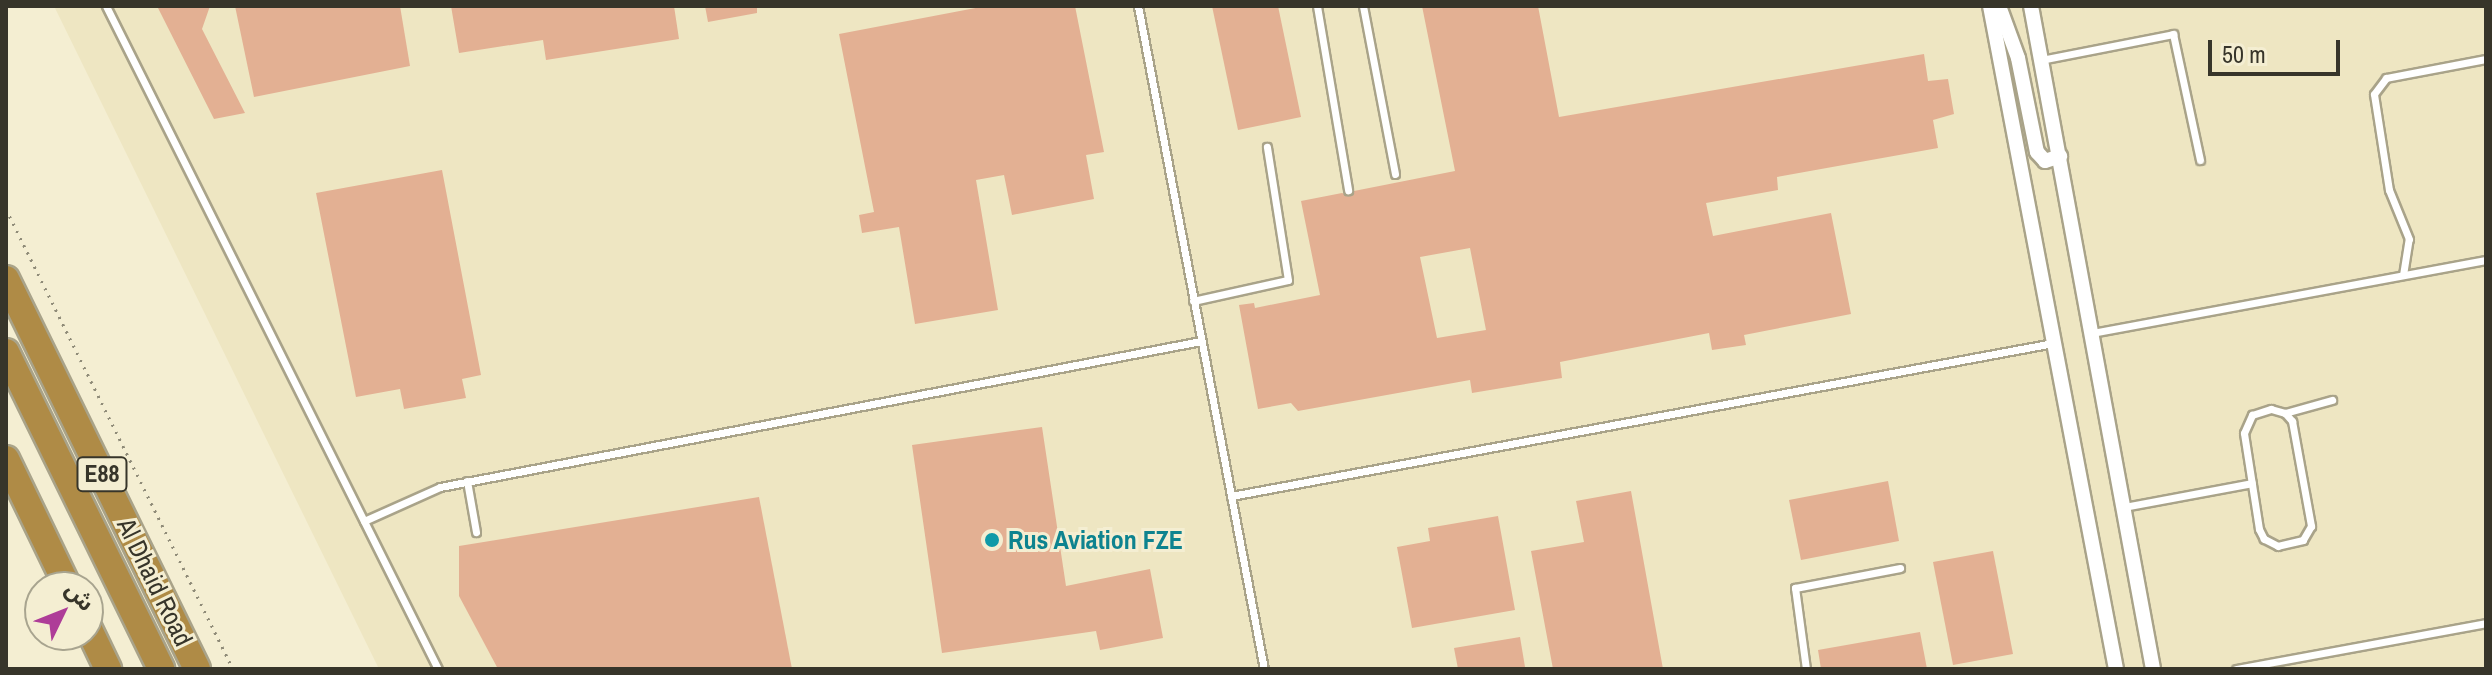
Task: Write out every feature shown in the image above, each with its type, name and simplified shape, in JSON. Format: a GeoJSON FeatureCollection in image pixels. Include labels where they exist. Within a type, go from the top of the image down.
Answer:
{"type":"FeatureCollection","features":[{"type":"Feature","properties":{"kind":"highway","name":"Al Dhaid Road"},"geometry":{"type":"LineString","coordinates":[[6,279],[197,669]]}},
{"type":"Feature","properties":{"kind":"highway","name":"Al Dhaid Road"},"geometry":{"type":"LineString","coordinates":[[6,352],[161,669]]}},
{"type":"Feature","properties":{"kind":"highway"},"geometry":{"type":"LineString","coordinates":[[6,459],[60,571]]}},
{"type":"Feature","properties":{"kind":"street"},"geometry":{"type":"LineString","coordinates":[[1990,6],[2116,669]]}},
{"type":"Feature","properties":{"kind":"street"},"geometry":{"type":"LineString","coordinates":[[1999,6],[2018,58],[2037,152],[2045,161],[2060,156]]}},
{"type":"Feature","properties":{"kind":"street"},"geometry":{"type":"LineString","coordinates":[[2031,6],[2153,669]]}},
{"type":"Feature","properties":{"kind":"lane"},"geometry":{"type":"LineString","coordinates":[[106,6],[438,669]]}},
{"type":"Feature","properties":{"kind":"lane"},"geometry":{"type":"LineString","coordinates":[[1138,6],[1264,669]]}},
{"type":"Feature","properties":{"kind":"lane"},"geometry":{"type":"LineString","coordinates":[[1317,6],[1348,190]]}},
{"type":"Feature","properties":{"kind":"lane"},"geometry":{"type":"LineString","coordinates":[[1363,6],[1395,174]]}},
{"type":"Feature","properties":{"kind":"lane"},"geometry":{"type":"LineString","coordinates":[[2041,60],[2173,34],[2200,160]]}},
{"type":"Feature","properties":{"kind":"lane"},"geometry":{"type":"LineString","coordinates":[[2403,275],[2409,239],[2389,190],[2374,94],[2386,78],[2486,59]]}},
{"type":"Feature","properties":{"kind":"lane"},"geometry":{"type":"LineString","coordinates":[[1193,301],[1288,280],[1267,147]]}},
{"type":"Feature","properties":{"kind":"lane"},"geometry":{"type":"LineString","coordinates":[[2092,333],[2486,260]]}},
{"type":"Feature","properties":{"kind":"lane"},"geometry":{"type":"LineString","coordinates":[[364,521],[413,495],[467,481],[1201,341]]}},
{"type":"Feature","properties":{"kind":"lane"},"geometry":{"type":"LineString","coordinates":[[1231,496],[2053,343]]}},
{"type":"Feature","properties":{"kind":"lane"},"geometry":{"type":"LineString","coordinates":[[2285,413],[2292,421],[2310,520],[2307,536],[2278,546],[2264,539],[2252,483],[2245,424],[2257,413],[2285,413],[2332,400]]}},
{"type":"Feature","properties":{"kind":"lane"},"geometry":{"type":"LineString","coordinates":[[467,481],[476,532]]}},
{"type":"Feature","properties":{"kind":"lane"},"geometry":{"type":"LineString","coordinates":[[2123,508],[2252,483]]}},
{"type":"Feature","properties":{"kind":"lane"},"geometry":{"type":"LineString","coordinates":[[1806,669],[1795,588],[1900,568]]}},
{"type":"Feature","properties":{"kind":"lane"},"geometry":{"type":"LineString","coordinates":[[2236,669],[2486,623]]}},
{"type":"Feature","properties":{"kind":"path"},"geometry":{"type":"LineString","coordinates":[[6,209],[233,669]]}},
{"type":"Feature","properties":{"kind":"shaded area"},"geometry":{"type":"Polygon","coordinates":[[[54,6],[2486,6],[2486,669],[379,669],[54,6]]]}},
{"type":"Feature","properties":{"kind":"building"},"geometry":{"type":"Polygon","coordinates":[[[157,6],[210,6],[202,29],[245,113],[214,119],[157,6]]]}},
{"type":"Feature","properties":{"kind":"building"},"geometry":{"type":"Polygon","coordinates":[[[235,6],[400,6],[410,66],[254,97],[235,6]]]}},
{"type":"Feature","properties":{"kind":"building"},"geometry":{"type":"Polygon","coordinates":[[[451,6],[674,6],[679,39],[546,60],[543,40],[459,53],[451,6]]]}},
{"type":"Feature","properties":{"kind":"building"},"geometry":{"type":"Polygon","coordinates":[[[705,6],[757,6],[757,13],[708,22],[705,6]]]}},
{"type":"Feature","properties":{"kind":"building"},"geometry":{"type":"Polygon","coordinates":[[[986,6],[1075,6],[1104,152],[1086,155],[1094,199],[1012,215],[1004,175],[976,180],[998,310],[915,324],[899,227],[862,233],[859,215],[874,212],[839,34],[986,6]]]}},
{"type":"Feature","properties":{"kind":"building"},"geometry":{"type":"Polygon","coordinates":[[[1212,6],[1278,6],[1301,117],[1238,130],[1212,6]]]}},
{"type":"Feature","properties":{"kind":"building"},"geometry":{"type":"Polygon","coordinates":[[[1422,6],[1538,6],[1559,117],[1924,54],[1928,81],[1948,79],[1954,114],[1933,120],[1938,148],[1777,177],[1778,190],[1706,203],[1713,236],[1831,213],[1851,314],[1744,335],[1746,345],[1712,350],[1709,333],[1560,362],[1562,378],[1472,393],[1470,380],[1298,411],[1291,403],[1258,409],[1239,305],[1254,303],[1255,308],[1320,295],[1301,201],[1342,193],[1350,196],[1354,191],[1455,171],[1422,6]],[[1470,248],[1420,257],[1437,338],[1486,330],[1470,248]]]}},
{"type":"Feature","properties":{"kind":"building"},"geometry":{"type":"Polygon","coordinates":[[[442,170],[481,375],[462,379],[466,398],[404,409],[400,389],[356,397],[316,193],[442,170]]]}},
{"type":"Feature","properties":{"kind":"building","name":"Rus Aviation FZE"},"geometry":{"type":"Polygon","coordinates":[[[1042,427],[1066,586],[1150,569],[1163,638],[1100,650],[1096,631],[942,653],[912,445],[1042,427]]]}},
{"type":"Feature","properties":{"kind":"building"},"geometry":{"type":"Polygon","coordinates":[[[1888,481],[1899,541],[1801,560],[1789,500],[1888,481]]]}},
{"type":"Feature","properties":{"kind":"building"},"geometry":{"type":"Polygon","coordinates":[[[1631,491],[1663,669],[1553,669],[1531,551],[1584,542],[1576,501],[1631,491]]]}},
{"type":"Feature","properties":{"kind":"building"},"geometry":{"type":"Polygon","coordinates":[[[759,497],[792,669],[498,669],[459,596],[459,546],[759,497]]]}},
{"type":"Feature","properties":{"kind":"building"},"geometry":{"type":"Polygon","coordinates":[[[1498,516],[1515,610],[1412,628],[1397,547],[1430,541],[1428,528],[1498,516]]]}},
{"type":"Feature","properties":{"kind":"building"},"geometry":{"type":"Polygon","coordinates":[[[1993,551],[2013,654],[1953,665],[1933,562],[1993,551]]]}},
{"type":"Feature","properties":{"kind":"building"},"geometry":{"type":"Polygon","coordinates":[[[1920,632],[1927,669],[1821,669],[1818,650],[1920,632]]]}},
{"type":"Feature","properties":{"kind":"building"},"geometry":{"type":"Polygon","coordinates":[[[1520,637],[1525,667],[1458,669],[1454,648],[1520,637]]]}},
{"type":"Feature","properties":{"kind":"place","name":"Rus Aviation FZE"},"geometry":{"type":"Point","coordinates":[992,540]}}]}
